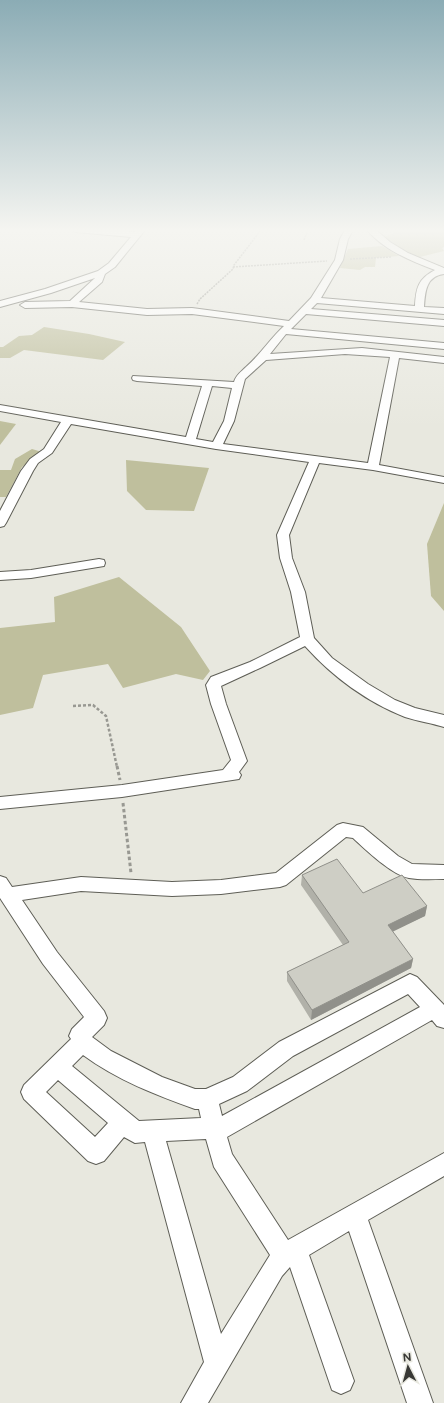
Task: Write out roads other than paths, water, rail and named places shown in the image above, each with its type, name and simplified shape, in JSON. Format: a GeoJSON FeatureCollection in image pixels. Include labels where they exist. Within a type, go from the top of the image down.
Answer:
{"type":"FeatureCollection","features":[{"type":"Feature","properties":{"kind":"street"},"geometry":{"type":"LineString","coordinates":[[0,304],[31,295]]}},
{"type":"Feature","properties":{"kind":"street"},"geometry":{"type":"LineString","coordinates":[[72,304],[82,295]]}},
{"type":"Feature","properties":{"kind":"street"},"geometry":{"type":"LineString","coordinates":[[216,446],[229,421],[240,378],[263,357],[276,338],[305,311],[318,295]]}},
{"type":"Feature","properties":{"kind":"street"},"geometry":{"type":"LineString","coordinates":[[419,309],[420,295]]}},
{"type":"Feature","properties":{"kind":"street"},"geometry":{"type":"LineString","coordinates":[[315,300],[444,311]]}},
{"type":"Feature","properties":{"kind":"street"},"geometry":{"type":"LineString","coordinates":[[25,305],[72,304],[147,312],[192,311],[292,324]]}},
{"type":"Feature","properties":{"kind":"street"},"geometry":{"type":"LineString","coordinates":[[305,311],[444,323]]}},
{"type":"Feature","properties":{"kind":"street"},"geometry":{"type":"LineString","coordinates":[[284,331],[444,346]]}},
{"type":"Feature","properties":{"kind":"street"},"geometry":{"type":"LineString","coordinates":[[263,357],[345,351],[395,354],[444,360]]}},
{"type":"Feature","properties":{"kind":"street"},"geometry":{"type":"LineString","coordinates":[[373,468],[395,354]]}},
{"type":"Feature","properties":{"kind":"street"},"geometry":{"type":"LineString","coordinates":[[137,378],[237,385]]}},
{"type":"Feature","properties":{"kind":"street"},"geometry":{"type":"LineString","coordinates":[[190,441],[208,383]]}},
{"type":"Feature","properties":{"kind":"street"},"geometry":{"type":"LineString","coordinates":[[0,408],[216,446],[373,468],[444,480]]}},
{"type":"Feature","properties":{"kind":"street"},"geometry":{"type":"LineString","coordinates":[[0,522],[27,471],[34,461],[48,451],[68,420]]}},
{"type":"Feature","properties":{"kind":"street"},"geometry":{"type":"LineString","coordinates":[[315,460],[283,535],[286,558],[298,592],[308,639],[327,661],[363,688],[390,704],[411,713],[444,721]]}},
{"type":"Feature","properties":{"kind":"street"},"geometry":{"type":"LineString","coordinates":[[0,576],[31,574],[99,563]]}},
{"type":"Feature","properties":{"kind":"street"},"geometry":{"type":"LineString","coordinates":[[0,803],[122,791],[233,776],[231,770],[239,761],[230,732],[220,711],[213,685],[216,681],[308,639]]}},
{"type":"Feature","properties":{"kind":"street"},"geometry":{"type":"LineString","coordinates":[[57,1066],[134,1132],[224,1127],[439,1014],[410,983],[286,1049],[240,1084],[207,1099],[195,1099],[157,1085],[104,1058],[82,1042],[79,1036],[97,1018],[50,958],[4,889],[81,884],[172,889],[221,887],[280,880],[343,830],[357,832],[392,861],[409,871],[444,872]]}},
{"type":"Feature","properties":{"kind":"street"},"geometry":{"type":"LineString","coordinates":[[82,1042],[31,1092],[96,1153],[123,1122]]}},
{"type":"Feature","properties":{"kind":"street"},"geometry":{"type":"LineString","coordinates":[[207,1099],[216,1128],[222,1159],[290,1252],[341,1381]]}},
{"type":"Feature","properties":{"kind":"street"},"geometry":{"type":"LineString","coordinates":[[153,1132],[217,1364]]}},
{"type":"Feature","properties":{"kind":"street"},"geometry":{"type":"LineString","coordinates":[[194,1403],[274,1268],[290,1252],[444,1164]]}},
{"type":"Feature","properties":{"kind":"street"},"geometry":{"type":"LineString","coordinates":[[355,1215],[420,1403]]}}]}
